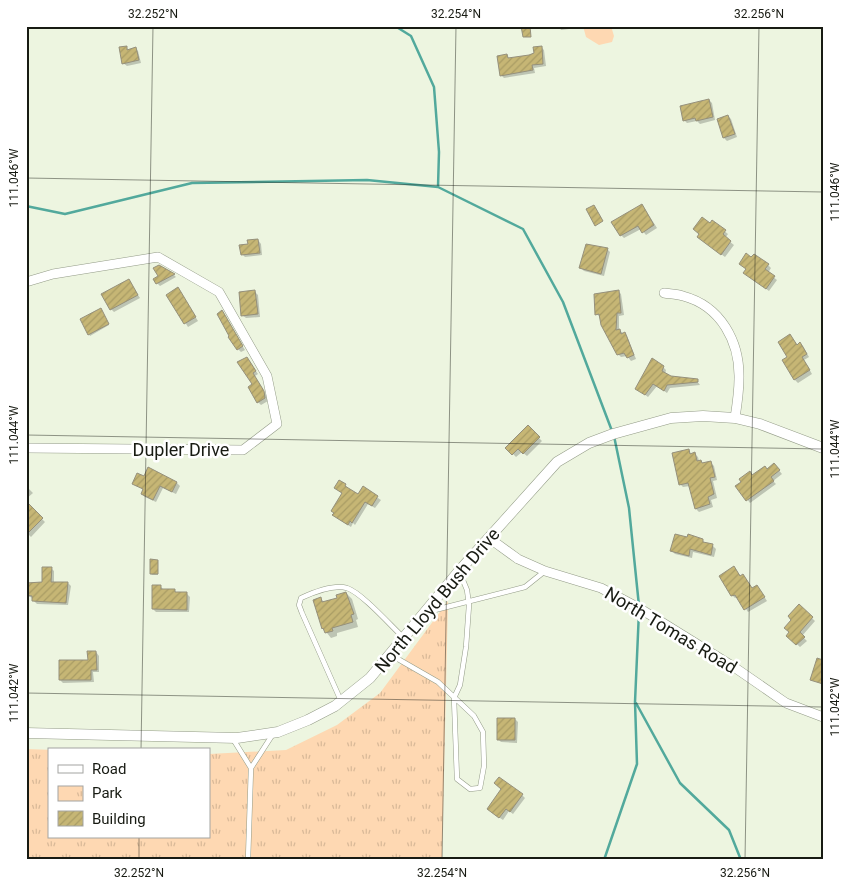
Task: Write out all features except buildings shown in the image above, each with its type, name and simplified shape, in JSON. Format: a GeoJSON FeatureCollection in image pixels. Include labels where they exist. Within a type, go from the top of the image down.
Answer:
{"type":"FeatureCollection","features":[{"type":"Feature","properties":{"kind":"street","name":"Dupler Drive"},"geometry":{"type":"LineString","coordinates":[[26,282],[53,274],[158,257],[219,292],[267,376],[277,424],[242,450],[26,448]]}},
{"type":"Feature","properties":{"kind":"street"},"geometry":{"type":"LineString","coordinates":[[664,292],[684,296],[697,302],[714,313],[728,329],[737,350],[740,379],[735,418]]}},
{"type":"Feature","properties":{"kind":"street","name":"North Lloyd Bush Drive"},"geometry":{"type":"LineString","coordinates":[[26,733],[232,738],[274,732],[308,720],[341,701],[370,678],[459,571],[557,462],[588,443],[613,434],[671,418],[703,416],[735,418],[760,424],[823,448]]}},
{"type":"Feature","properties":{"kind":"street","name":"North Tomas Road"},"geometry":{"type":"LineString","coordinates":[[489,538],[518,559],[545,571],[602,588],[639,608],[734,667],[786,703],[823,717]]}},
{"type":"Feature","properties":{"kind":"lane"},"geometry":{"type":"LineString","coordinates":[[390,654],[438,682],[454,698],[474,716],[484,732],[484,766],[480,788],[470,789],[458,779],[454,698],[460,685],[463,666],[469,602],[467,590],[459,571]]}},
{"type":"Feature","properties":{"kind":"lane"},"geometry":{"type":"LineString","coordinates":[[424,613],[525,587],[545,571]]}},
{"type":"Feature","properties":{"kind":"lane"},"geometry":{"type":"LineString","coordinates":[[341,701],[302,613],[299,605],[301,598],[312,592],[340,587],[350,589],[359,595],[404,638]]}},
{"type":"Feature","properties":{"kind":"lane"},"geometry":{"type":"LineString","coordinates":[[248,860],[251,768],[274,732]]}},
{"type":"Feature","properties":{"kind":"lane"},"geometry":{"type":"LineString","coordinates":[[232,738],[251,768]]}},
{"type":"Feature","properties":{"kind":"green space"},"geometry":{"type":"Polygon","coordinates":[[[583,26],[611,26],[614,36],[612,42],[599,45],[586,37],[583,26]]]}},
{"type":"Feature","properties":{"kind":"green space"},"geometry":{"type":"Polygon","coordinates":[[[448,601],[442,860],[26,860],[26,749],[48,750],[48,838],[210,838],[210,754],[286,750],[337,725],[380,693],[448,601]]]}},
{"type":"Feature","properties":{"kind":"waterway"},"geometry":{"type":"LineString","coordinates":[[395,26],[411,36],[434,87],[439,152],[438,187]]}},
{"type":"Feature","properties":{"kind":"waterway"},"geometry":{"type":"LineString","coordinates":[[26,206],[65,214],[192,183],[367,180],[438,187],[523,229],[563,302],[612,431]]}},
{"type":"Feature","properties":{"kind":"waterway"},"geometry":{"type":"LineString","coordinates":[[614,436],[629,508],[639,606]]}},
{"type":"Feature","properties":{"kind":"waterway"},"geometry":{"type":"LineString","coordinates":[[604,860],[637,764],[635,702],[639,611]]}},
{"type":"Feature","properties":{"kind":"waterway"},"geometry":{"type":"LineString","coordinates":[[636,703],[680,783],[729,830],[741,860]]}}]}
